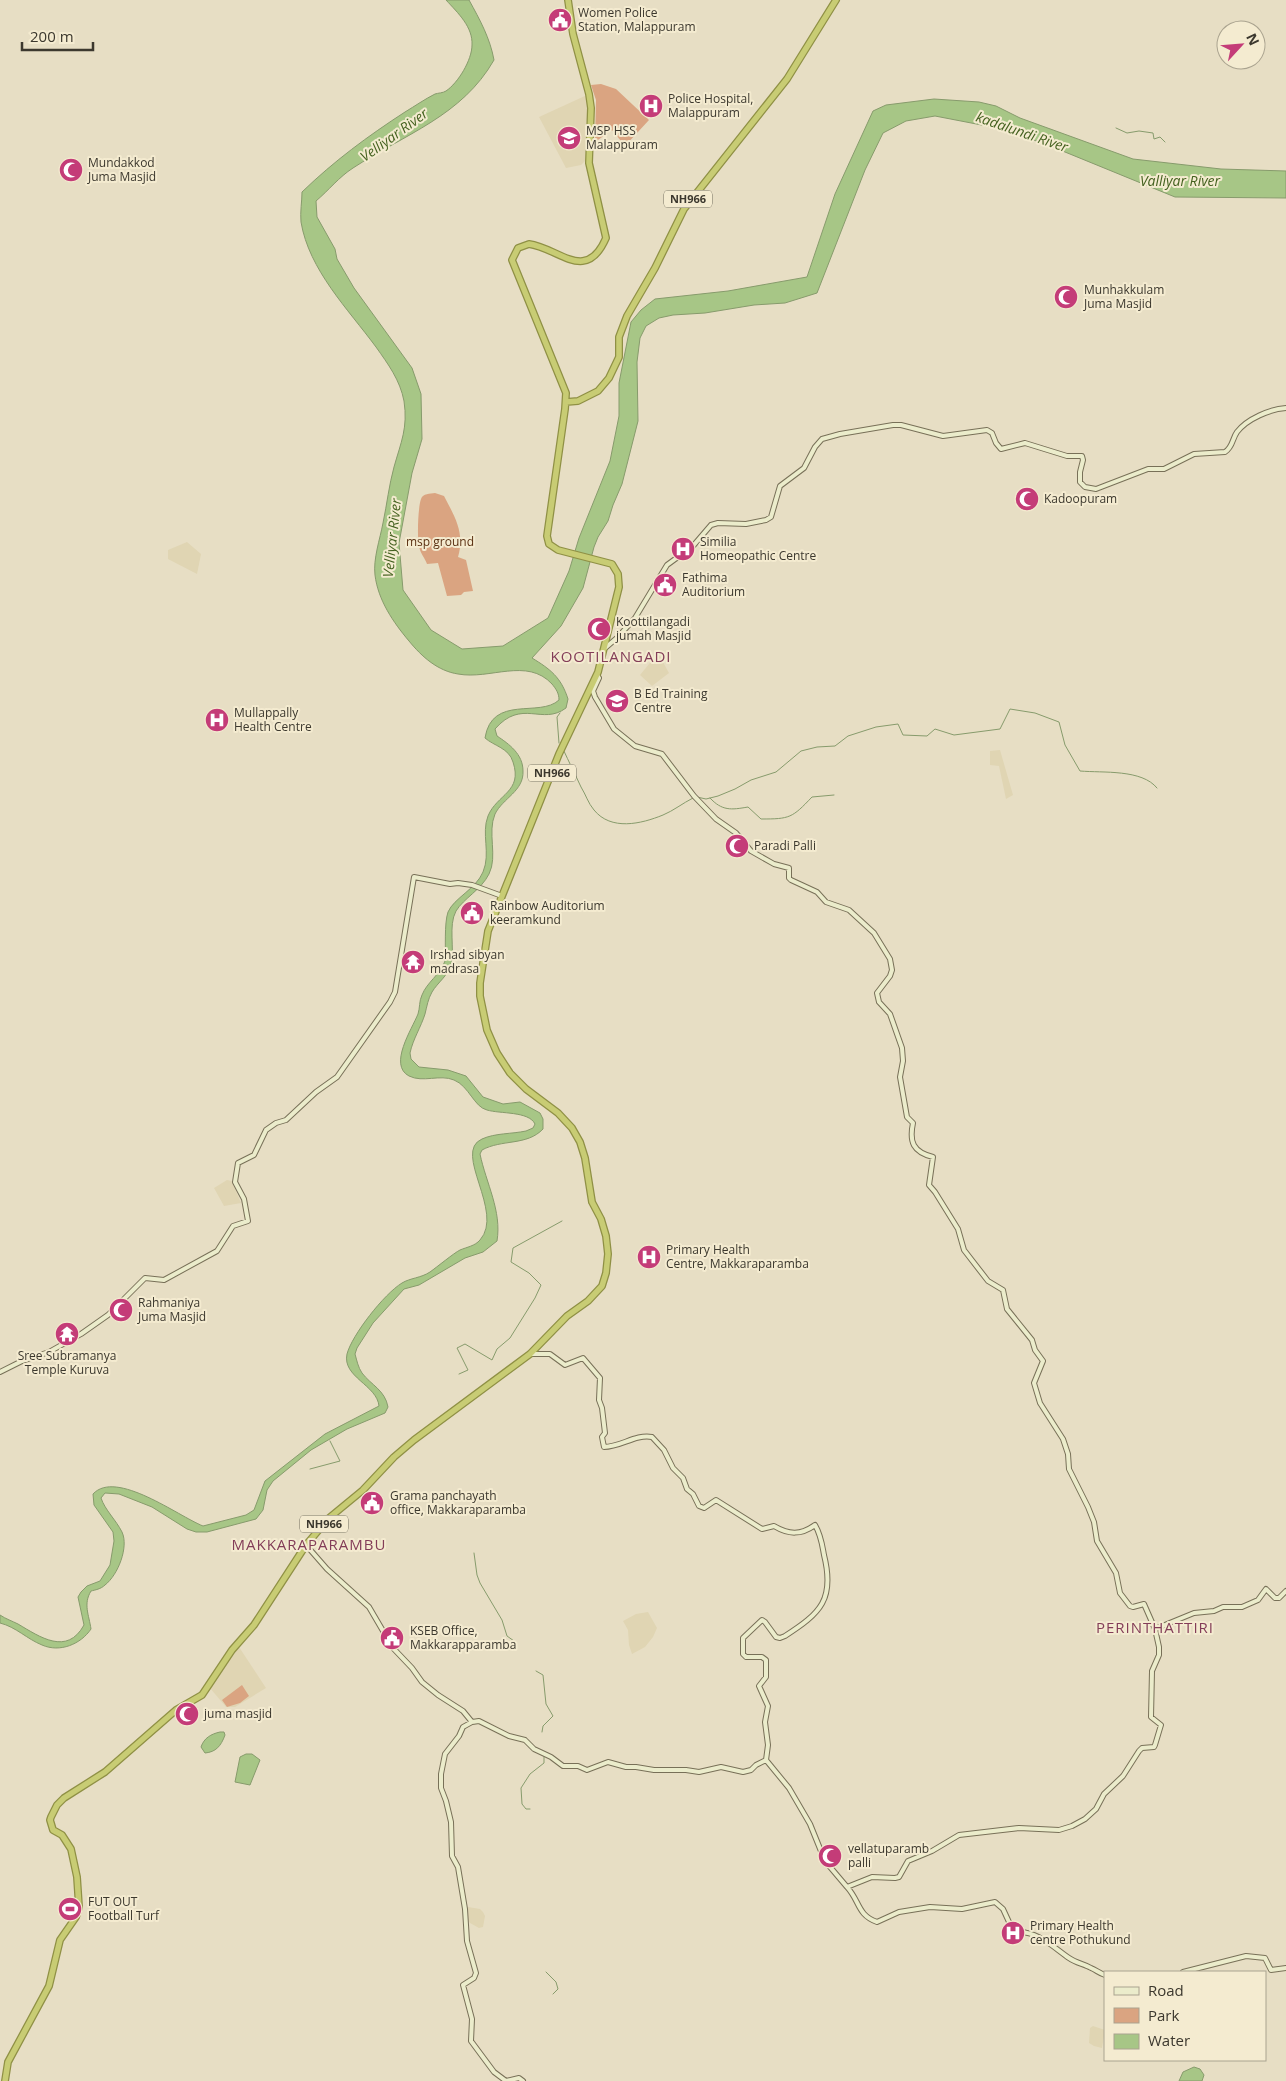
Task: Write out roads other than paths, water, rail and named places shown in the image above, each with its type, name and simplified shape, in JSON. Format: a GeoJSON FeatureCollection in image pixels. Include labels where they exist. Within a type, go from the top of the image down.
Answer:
{"type":"FeatureCollection","features":[{"type":"Feature","properties":{"kind":"highway"},"geometry":{"type":"LineString","coordinates":[[568,0],[572,34],[589,94],[591,108],[589,163],[606,238],[602,248],[595,256],[580,261],[568,260],[529,244],[518,248],[512,260],[565,389],[568,395],[577,399]]}},
{"type":"Feature","properties":{"kind":"highway","name":"NH966"},"geometry":{"type":"LineString","coordinates":[[5,2081],[8,2062],[49,1986],[60,1940],[76,1917],[80,1907],[78,1877],[71,1849],[62,1835],[53,1830],[51,1817],[57,1806],[64,1798],[105,1772],[176,1710],[202,1695],[232,1650],[254,1625],[306,1545],[329,1518],[363,1490],[394,1457],[414,1440],[530,1354],[567,1316],[596,1294],[604,1281],[608,1254],[604,1227],[592,1202],[585,1158],[576,1135],[558,1113],[526,1089],[510,1073],[497,1052],[484,1021],[480,996],[482,958],[488,931],[559,754],[597,675],[618,596],[618,574],[612,564],[553,548],[547,536],[565,409],[577,399],[596,388],[607,377],[616,357],[618,330],[624,315],[653,266],[682,208],[785,77],[832,0]]}},
{"type":"Feature","properties":{"kind":"highway","name":"NH966"},"geometry":{"type":"LineString","coordinates":[[566,401],[598,391],[609,378],[616,367],[619,357],[621,330],[684,209],[787,79],[836,0]]}},
{"type":"Feature","properties":{"kind":"highway"},"geometry":{"type":"LineString","coordinates":[[565,389],[565,409]]}},
{"type":"Feature","properties":{"kind":"main road"},"geometry":{"type":"LineString","coordinates":[[605,648],[635,618],[667,565],[690,548],[711,525],[718,523],[746,524],[771,518],[780,486],[804,468],[815,447],[828,437],[893,425],[901,425],[944,436],[987,430],[992,433],[997,446],[1001,449],[1025,443],[1066,456],[1082,456],[1080,482],[1085,487],[1096,489],[1148,469],[1164,469],[1194,454],[1225,452],[1229,450],[1240,429],[1274,409],[1286,408]]}},
{"type":"Feature","properties":{"kind":"main road"},"geometry":{"type":"LineString","coordinates":[[597,675],[598,678],[593,690],[595,697],[614,729],[635,746],[662,754],[694,796],[716,819],[736,833],[752,851],[774,864],[789,868],[789,878],[791,880],[817,892],[826,902],[849,910],[864,922],[882,944],[890,959],[892,970],[878,993],[879,1002],[890,1014],[902,1048],[903,1061],[900,1077],[907,1117],[913,1123],[911,1131],[913,1145],[918,1152],[933,1157],[929,1186],[935,1192],[958,1230],[964,1250],[976,1263],[988,1281],[1003,1290],[1007,1309],[1032,1340],[1035,1350],[1044,1361],[1034,1383],[1040,1403],[1064,1438],[1069,1469],[1094,1522],[1097,1541],[1116,1574],[1120,1593],[1130,1606],[1144,1604],[1155,1629],[1159,1655],[1152,1670],[1153,1694],[1150,1712],[1151,1717],[1161,1725],[1161,1728],[1154,1747],[1142,1748],[1139,1751],[1123,1776],[1104,1794],[1096,1810],[1091,1815],[1072,1826],[1059,1830],[1019,1828],[959,1835],[932,1852],[908,1861],[899,1877],[872,1877],[847,1887]]}},
{"type":"Feature","properties":{"kind":"main road"},"geometry":{"type":"LineString","coordinates":[[0,1372],[22,1361],[49,1352],[81,1334],[108,1316],[145,1278],[164,1280],[198,1262],[217,1251],[233,1226],[248,1222],[244,1199],[235,1182],[237,1164],[254,1155],[266,1130],[276,1123],[286,1120],[316,1092],[337,1077],[390,1002],[395,992],[414,877],[450,884],[472,885],[502,896]]}},
{"type":"Feature","properties":{"kind":"main road"},"geometry":{"type":"LineString","coordinates":[[530,1354],[550,1354],[565,1365],[583,1358],[600,1378],[598,1391],[605,1432],[602,1437],[604,1447],[630,1441],[640,1436],[652,1437],[664,1450],[673,1468],[684,1478],[687,1489],[693,1494],[700,1506],[704,1508],[716,1500],[762,1529],[774,1526],[784,1532],[805,1532],[816,1525],[820,1533],[829,1573],[826,1599],[808,1620],[780,1638],[776,1637],[762,1620],[744,1638],[742,1643],[743,1654],[746,1657],[762,1657],[766,1660],[766,1677],[759,1686],[768,1706],[765,1722],[768,1745],[766,1760],[789,1788],[813,1829],[826,1861],[853,1893],[864,1916],[877,1922],[899,1912],[930,1907],[962,1909],[995,1902],[1003,1909],[1009,1922],[1017,1932],[1034,1934],[1070,1959],[1104,1975]]}},
{"type":"Feature","properties":{"kind":"main road"},"geometry":{"type":"LineString","coordinates":[[306,1545],[331,1573],[369,1606],[393,1648],[422,1682],[463,1711],[472,1722]]}},
{"type":"Feature","properties":{"kind":"main road"},"geometry":{"type":"LineString","coordinates":[[1155,1629],[1194,1613],[1214,1611],[1223,1607],[1242,1607],[1258,1600],[1266,1590],[1275,1598],[1279,1598],[1286,1591]]}},
{"type":"Feature","properties":{"kind":"main road"},"geometry":{"type":"LineString","coordinates":[[523,2081],[519,2078],[506,2081],[498,2076],[470,2041],[472,2019],[463,1985],[474,1978],[476,1973],[467,1941],[465,1908],[458,1867],[452,1856],[451,1828],[441,1782],[444,1754],[459,1736],[463,1727],[472,1722],[479,1721],[509,1736],[525,1740],[534,1749],[551,1757],[563,1766],[578,1766],[586,1770],[608,1762],[626,1767],[654,1770],[699,1772],[722,1767],[743,1772],[751,1770],[760,1762],[766,1760]]}},
{"type":"Feature","properties":{"kind":"main road"},"geometry":{"type":"LineString","coordinates":[[1187,1971],[1246,1956],[1264,1958],[1271,1970],[1286,1968]]}},
{"type":"Feature","properties":{"kind":"water","name":"Valliyar River"},"geometry":{"type":"Polygon","coordinates":[[[446,0],[469,0],[481,22],[494,60],[466,96],[449,110],[353,168],[316,201],[317,217],[335,249],[337,259],[354,288],[412,368],[421,394],[422,439],[412,473],[399,543],[403,590],[431,630],[462,649],[503,646],[548,618],[569,571],[579,538],[610,461],[619,416],[619,383],[631,322],[641,310],[655,299],[728,291],[807,277],[835,194],[873,111],[886,105],[934,99],[979,102],[996,106],[1020,118],[1133,159],[1221,169],[1286,171],[1286,198],[1175,197],[1043,143],[992,127],[935,116],[906,121],[883,133],[865,170],[817,293],[785,303],[673,315],[659,318],[646,326],[640,338],[637,362],[638,421],[622,484],[608,521],[594,547],[583,588],[561,626],[532,658],[558,679],[568,699],[566,708],[549,715],[523,713],[514,715],[495,729],[497,736],[510,746],[521,759],[522,778],[517,789],[495,814],[492,829],[492,867],[482,885],[456,911],[452,923],[451,964],[448,972],[434,988],[410,1053],[411,1059],[419,1067],[448,1070],[466,1076],[483,1097],[503,1104],[520,1102],[540,1113],[543,1119],[543,1129],[530,1138],[498,1144],[482,1150],[480,1154],[493,1197],[498,1230],[497,1241],[483,1252],[465,1258],[419,1285],[404,1289],[373,1323],[355,1354],[362,1373],[384,1396],[388,1407],[385,1413],[347,1429],[311,1450],[273,1481],[267,1490],[263,1510],[256,1519],[207,1532],[196,1532],[187,1529],[152,1507],[119,1494],[105,1493],[101,1498],[120,1528],[124,1538],[121,1560],[110,1580],[102,1587],[91,1591],[87,1600],[87,1610],[91,1629],[87,1634],[70,1646],[49,1647],[0,1623],[0,1615],[44,1638],[61,1642],[70,1640],[84,1625],[78,1597],[87,1586],[100,1581],[110,1565],[114,1541],[113,1532],[94,1505],[93,1494],[103,1488],[116,1487],[131,1491],[147,1497],[203,1526],[246,1515],[254,1510],[265,1481],[325,1434],[379,1406],[372,1392],[354,1375],[347,1362],[347,1354],[355,1336],[378,1305],[395,1288],[405,1281],[427,1274],[460,1250],[480,1240],[486,1228],[487,1214],[475,1169],[474,1146],[487,1137],[526,1131],[533,1128],[535,1124],[532,1120],[521,1115],[482,1108],[464,1087],[449,1078],[420,1079],[409,1076],[403,1071],[401,1056],[403,1046],[418,1014],[422,995],[445,961],[448,912],[455,902],[480,878],[486,858],[485,830],[488,816],[497,802],[508,792],[515,780],[511,757],[505,750],[485,738],[489,724],[506,711],[551,705],[559,700],[558,695],[552,684],[542,676],[531,672],[508,671],[470,675],[444,670],[419,652],[403,634],[387,610],[379,593],[375,575],[375,562],[394,467],[403,435],[405,419],[404,401],[397,379],[389,366],[321,273],[305,240],[301,222],[302,192],[314,181],[339,159],[391,121],[435,94],[446,91],[460,77],[470,57],[472,38],[464,21],[446,0]]]}},
{"type":"Feature","properties":{"kind":"water"},"geometry":{"type":"Polygon","coordinates":[[[224,1732],[225,1735],[220,1745],[215,1750],[205,1753],[201,1747],[204,1741],[211,1735],[224,1732]]]}},
{"type":"Feature","properties":{"kind":"water"},"geometry":{"type":"Polygon","coordinates":[[[252,1754],[260,1760],[250,1785],[235,1782],[240,1757],[252,1754]]]}},
{"type":"Feature","properties":{"kind":"water"},"geometry":{"type":"Polygon","coordinates":[[[1194,2067],[1200,2069],[1204,2075],[1202,2081],[1179,2081],[1183,2072],[1194,2067]]]}},
{"type":"Feature","properties":{"kind":"waterway"},"geometry":{"type":"LineString","coordinates":[[1116,128],[1127,133],[1139,131],[1153,133],[1154,139],[1160,137],[1165,142]]}},
{"type":"Feature","properties":{"kind":"waterway"},"geometry":{"type":"LineString","coordinates":[[697,797],[706,799],[718,796],[751,780],[776,772],[801,751],[817,747],[835,746],[848,736],[876,727],[898,724],[903,735],[927,736],[935,729],[954,735],[1000,729],[1010,709],[1035,713],[1059,722],[1065,745],[1080,771],[1132,775],[1150,782],[1157,788]]}},
{"type":"Feature","properties":{"kind":"waterway"},"geometry":{"type":"LineString","coordinates":[[559,743],[557,717],[560,713]]}},
{"type":"Feature","properties":{"kind":"waterway"},"geometry":{"type":"LineString","coordinates":[[563,749],[590,805],[601,817],[609,821],[627,824],[645,821],[667,813],[693,798]]}},
{"type":"Feature","properties":{"kind":"waterway"},"geometry":{"type":"LineString","coordinates":[[710,798],[723,807],[732,809],[748,807],[761,819],[771,819],[790,816],[812,797],[834,795]]}},
{"type":"Feature","properties":{"kind":"waterway"},"geometry":{"type":"LineString","coordinates":[[459,1374],[468,1370],[457,1348],[465,1344],[492,1360],[497,1349],[510,1338],[541,1285],[529,1273],[511,1262],[513,1248],[562,1221]]}},
{"type":"Feature","properties":{"kind":"waterway"},"geometry":{"type":"LineString","coordinates":[[310,1469],[340,1461],[330,1441]]}},
{"type":"Feature","properties":{"kind":"waterway"},"geometry":{"type":"LineString","coordinates":[[474,1553],[480,1583],[502,1620],[507,1636],[514,1641]]}},
{"type":"Feature","properties":{"kind":"waterway"},"geometry":{"type":"LineString","coordinates":[[536,1671],[543,1675],[546,1704],[553,1716],[543,1726],[542,1732]]}},
{"type":"Feature","properties":{"kind":"waterway"},"geometry":{"type":"LineString","coordinates":[[530,1809],[526,1809],[522,1804],[521,1788],[530,1774],[544,1763],[544,1757]]}},
{"type":"Feature","properties":{"kind":"waterway"},"geometry":{"type":"LineString","coordinates":[[546,1972],[556,1982],[558,1989],[553,1994]]}},
{"type":"Feature","properties":{"kind":"place","name":"Women Police Station, Malappuram"},"geometry":{"type":"Point","coordinates":[560,20]}},
{"type":"Feature","properties":{"kind":"place","name":"Police Hospital, Malappuram"},"geometry":{"type":"Point","coordinates":[651,106]}},
{"type":"Feature","properties":{"kind":"place","name":"MSP HSS Malappuram"},"geometry":{"type":"Point","coordinates":[569,138]}},
{"type":"Feature","properties":{"kind":"place","name":"Mundakkod Juma Masjid"},"geometry":{"type":"Point","coordinates":[71,170]}},
{"type":"Feature","properties":{"kind":"place","name":"Munhakkulam Juma Masjid"},"geometry":{"type":"Point","coordinates":[1066,297]}},
{"type":"Feature","properties":{"kind":"place","name":"Kadoopuram"},"geometry":{"type":"Point","coordinates":[1027,499]}},
{"type":"Feature","properties":{"kind":"place","name":"Similia Homeopathic Centre"},"geometry":{"type":"Point","coordinates":[683,549]}},
{"type":"Feature","properties":{"kind":"place","name":"Fathima Auditorium"},"geometry":{"type":"Point","coordinates":[665,585]}},
{"type":"Feature","properties":{"kind":"place","name":"Koottilangadi jumah Masjid"},"geometry":{"type":"Point","coordinates":[599,629]}},
{"type":"Feature","properties":{"kind":"place","name":"B Ed Training Centre"},"geometry":{"type":"Point","coordinates":[617,701]}},
{"type":"Feature","properties":{"kind":"place","name":"Mullappally Health Centre"},"geometry":{"type":"Point","coordinates":[217,720]}},
{"type":"Feature","properties":{"kind":"place","name":"Paradi Palli"},"geometry":{"type":"Point","coordinates":[737,846]}},
{"type":"Feature","properties":{"kind":"place","name":"Rainbow Auditorium keeramkund"},"geometry":{"type":"Point","coordinates":[472,913]}},
{"type":"Feature","properties":{"kind":"place","name":"Irshad sibyan madrasa"},"geometry":{"type":"Point","coordinates":[413,962]}},
{"type":"Feature","properties":{"kind":"place","name":"Primary Health Centre, Makkaraparamba"},"geometry":{"type":"Point","coordinates":[649,1257]}},
{"type":"Feature","properties":{"kind":"place","name":"Rahmaniya Juma Masjid"},"geometry":{"type":"Point","coordinates":[121,1310]}},
{"type":"Feature","properties":{"kind":"place","name":"Sree Subramanya Temple Kuruva"},"geometry":{"type":"Point","coordinates":[67,1334]}},
{"type":"Feature","properties":{"kind":"place","name":"Grama panchayath office, Makkaraparamba"},"geometry":{"type":"Point","coordinates":[372,1503]}},
{"type":"Feature","properties":{"kind":"place","name":"KSEB Office, Makkarapparamba"},"geometry":{"type":"Point","coordinates":[392,1638]}},
{"type":"Feature","properties":{"kind":"place","name":"juma masjid"},"geometry":{"type":"Point","coordinates":[187,1714]}},
{"type":"Feature","properties":{"kind":"place","name":"vellatuparamb palli"},"geometry":{"type":"Point","coordinates":[830,1856]}},
{"type":"Feature","properties":{"kind":"place","name":"FUT OUT Football Turf"},"geometry":{"type":"Point","coordinates":[70,1909]}},
{"type":"Feature","properties":{"kind":"place","name":"Primary Health centre Pothukund"},"geometry":{"type":"Point","coordinates":[1013,1933]}},
{"type":"Feature","properties":{"kind":"district","name":"KOOTILANGADI"},"geometry":{"type":"Point","coordinates":[611,657]}},
{"type":"Feature","properties":{"kind":"district","name":"MAKKARAPARAMBU"},"geometry":{"type":"Point","coordinates":[309,1545]}},
{"type":"Feature","properties":{"kind":"district","name":"PERINTHATTIRI"},"geometry":{"type":"Point","coordinates":[1155,1628]}},
{"type":"Feature","properties":{"kind":"water label","name":"kadalundi River"},"geometry":{"type":"Point","coordinates":[1022,132]}},
{"type":"Feature","properties":{"kind":"water label","name":"Velliyar River"},"geometry":{"type":"Point","coordinates":[394,135]}},
{"type":"Feature","properties":{"kind":"water label","name":"Velliyar River"},"geometry":{"type":"Point","coordinates":[392,538]}},
{"type":"Feature","properties":{"kind":"park label","name":"msp ground"},"geometry":{"type":"Point","coordinates":[440,542]}}]}
